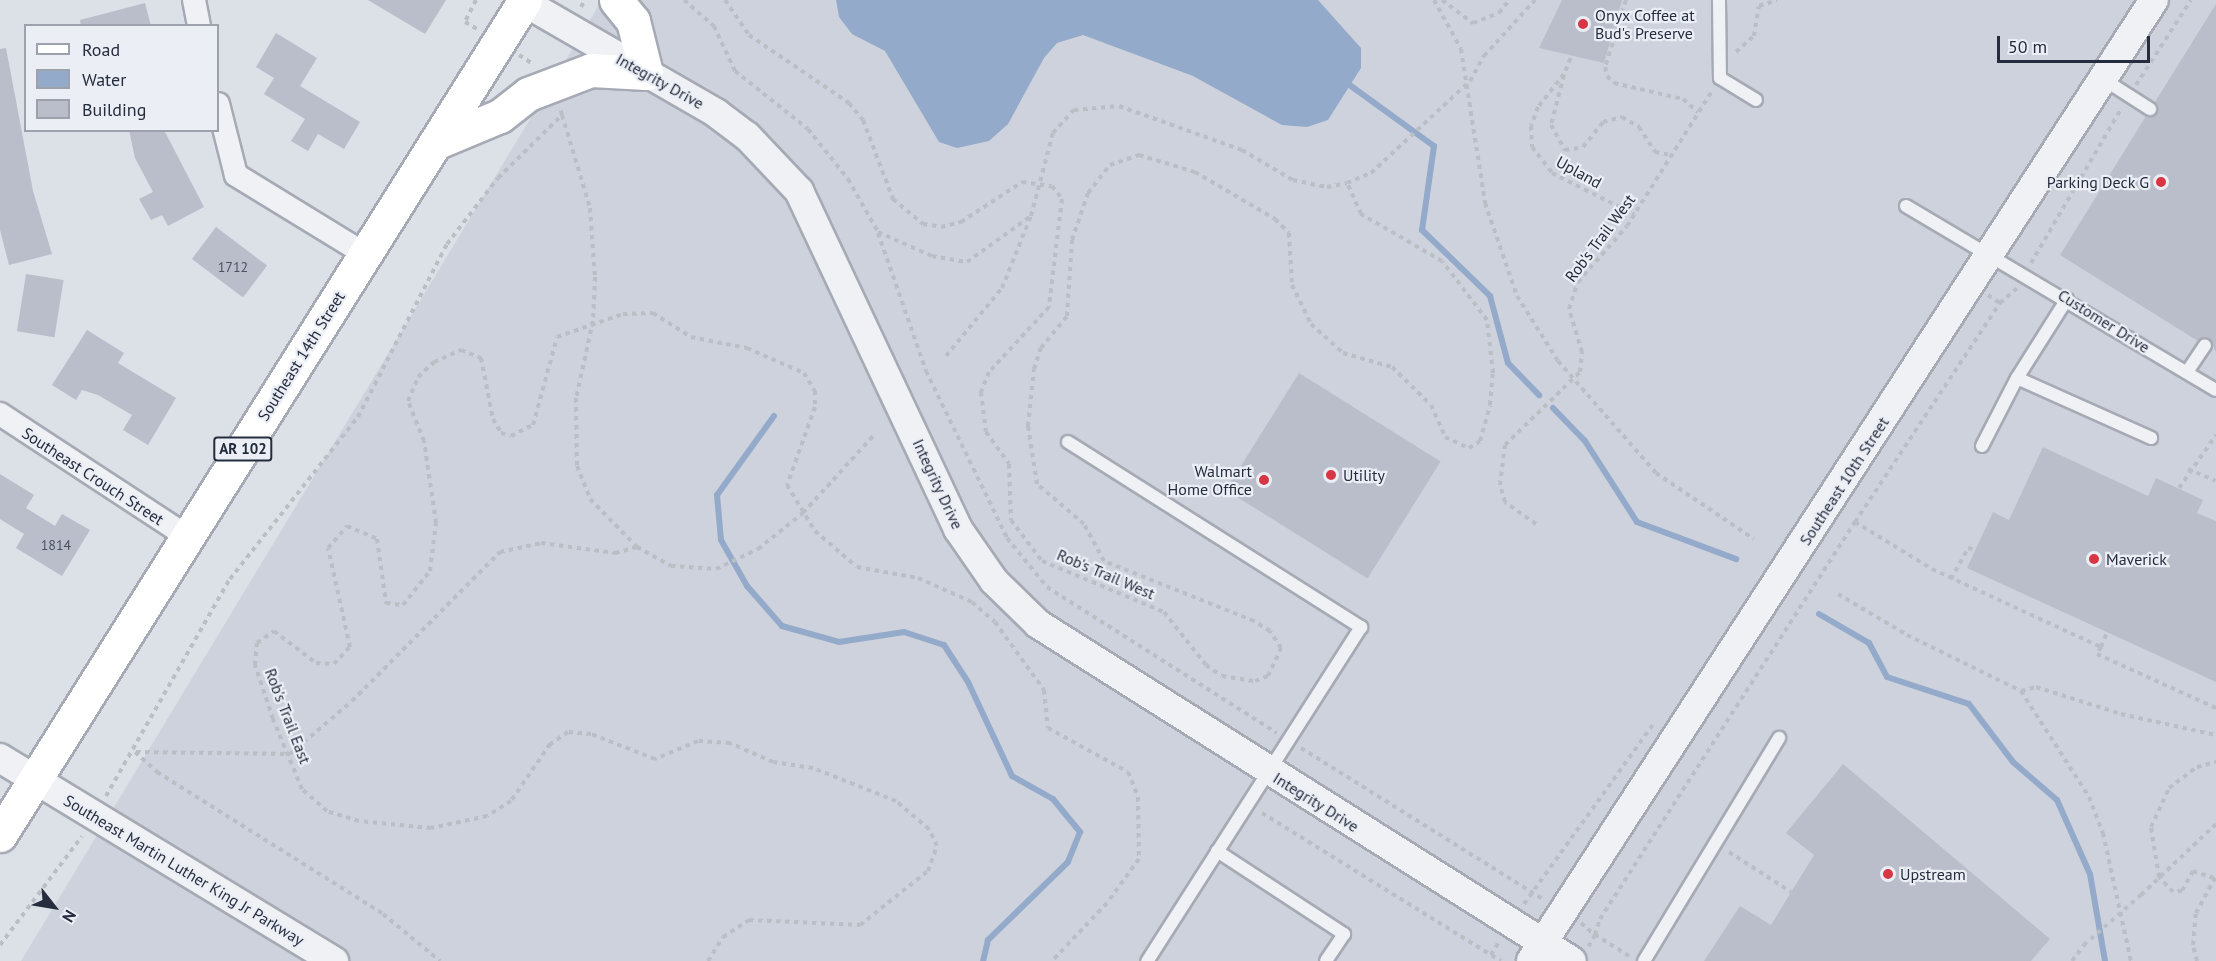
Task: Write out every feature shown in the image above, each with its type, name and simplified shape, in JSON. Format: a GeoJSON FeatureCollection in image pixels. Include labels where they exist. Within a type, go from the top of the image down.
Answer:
{"type":"FeatureCollection","features":[{"type":"Feature","properties":{"kind":"main road"},"geometry":{"type":"LineString","coordinates":[[435,143],[500,116],[528,94],[591,70],[646,73],[633,21],[616,0]]}},
{"type":"Feature","properties":{"kind":"main road","name":"Southeast 14th Street"},"geometry":{"type":"LineString","coordinates":[[0,835],[524,1]]}},
{"type":"Feature","properties":{"kind":"street"},"geometry":{"type":"LineString","coordinates":[[194,0],[199,24]]}},
{"type":"Feature","properties":{"kind":"street","name":"Southeast 10th Street"},"geometry":{"type":"LineString","coordinates":[[1537,952],[2154,0]]}},
{"type":"Feature","properties":{"kind":"street","name":"Integrity Drive"},"geometry":{"type":"LineString","coordinates":[[524,1],[747,136],[799,191],[958,530],[994,580],[1038,624],[1268,772],[1537,952],[1580,954]]}},
{"type":"Feature","properties":{"kind":"street"},"geometry":{"type":"LineString","coordinates":[[219,108],[236,175],[365,254]]}},
{"type":"Feature","properties":{"kind":"street","name":"Southeast Crouch Street"},"geometry":{"type":"LineString","coordinates":[[0,414],[188,537]]}},
{"type":"Feature","properties":{"kind":"street","name":"Southeast Martin Luther King Jr Parkway"},"geometry":{"type":"LineString","coordinates":[[0,758],[334,961]]}},
{"type":"Feature","properties":{"kind":"lane"},"geometry":{"type":"LineString","coordinates":[[1719,0],[1720,78],[1756,100]]}},
{"type":"Feature","properties":{"kind":"lane"},"geometry":{"type":"LineString","coordinates":[[2102,79],[2150,109]]}},
{"type":"Feature","properties":{"kind":"lane","name":"Customer Drive"},"geometry":{"type":"LineString","coordinates":[[1906,206],[1991,252],[2216,390]]}},
{"type":"Feature","properties":{"kind":"lane"},"geometry":{"type":"LineString","coordinates":[[1982,446],[2017,378],[2067,299]]}},
{"type":"Feature","properties":{"kind":"lane"},"geometry":{"type":"LineString","coordinates":[[2187,372],[2205,345]]}},
{"type":"Feature","properties":{"kind":"lane"},"geometry":{"type":"LineString","coordinates":[[2017,378],[2151,438]]}},
{"type":"Feature","properties":{"kind":"lane"},"geometry":{"type":"LineString","coordinates":[[1068,442],[1361,627],[1147,961]]}},
{"type":"Feature","properties":{"kind":"lane"},"geometry":{"type":"LineString","coordinates":[[1644,961],[1779,738]]}},
{"type":"Feature","properties":{"kind":"lane"},"geometry":{"type":"LineString","coordinates":[[1217,851],[1344,934],[1326,961]]}},
{"type":"Feature","properties":{"kind":"path"},"geometry":{"type":"LineString","coordinates":[[465,22],[476,0]]}},
{"type":"Feature","properties":{"kind":"path"},"geometry":{"type":"LineString","coordinates":[[684,0],[714,26],[735,71],[808,129],[848,179],[878,232],[926,371],[1007,538],[1047,587],[1540,897]]}},
{"type":"Feature","properties":{"kind":"path"},"geometry":{"type":"LineString","coordinates":[[725,0],[749,35],[849,103],[863,120],[893,199],[923,224],[941,228],[961,222],[1009,188],[1040,182]]}},
{"type":"Feature","properties":{"kind":"path"},"geometry":{"type":"LineString","coordinates":[[1434,0],[1461,49],[1470,81],[1485,203],[1501,257],[1517,296],[1572,377],[1656,473],[1754,539]]}},
{"type":"Feature","properties":{"kind":"path"},"geometry":{"type":"LineString","coordinates":[[1443,0],[1473,23],[1499,14],[1509,0]]}},
{"type":"Feature","properties":{"kind":"path"},"geometry":{"type":"LineString","coordinates":[[946,356],[1002,288],[1031,216],[1053,133],[1074,110],[1119,106],[1242,150],[1293,180],[1327,187],[1347,183],[1371,173],[1470,81],[1484,56],[1535,0]]}},
{"type":"Feature","properties":{"kind":"path","name":"Upland"},"geometry":{"type":"LineString","coordinates":[[1595,0],[1564,74],[1551,125],[1565,150],[1583,147],[1603,122],[1622,117],[1639,127],[1655,152],[1671,155]]}},
{"type":"Feature","properties":{"kind":"path"},"geometry":{"type":"LineString","coordinates":[[1626,0],[1605,66],[1607,76],[1614,83],[1683,99],[1698,112]]}},
{"type":"Feature","properties":{"kind":"path"},"geometry":{"type":"LineString","coordinates":[[1729,63],[1754,36],[1759,6],[1777,0]]}},
{"type":"Feature","properties":{"kind":"path"},"geometry":{"type":"LineString","coordinates":[[2034,259],[2129,95],[2191,0]]}},
{"type":"Feature","properties":{"kind":"path","name":"Upland"},"geometry":{"type":"LineString","coordinates":[[1564,74],[1538,107],[1530,126],[1532,147],[1552,173],[1635,214]]}},
{"type":"Feature","properties":{"kind":"path","name":"Rob's Trail West"},"geometry":{"type":"LineString","coordinates":[[1572,377],[1583,361],[1570,319],[1571,298],[1587,270],[1635,214],[1713,89]]}},
{"type":"Feature","properties":{"kind":"path"},"geometry":{"type":"LineString","coordinates":[[557,100],[590,208],[593,321],[576,398],[577,466],[590,499],[612,527],[637,547],[671,566],[716,568],[758,549],[803,513],[875,434]]}},
{"type":"Feature","properties":{"kind":"path"},"geometry":{"type":"LineString","coordinates":[[124,767],[135,752],[230,579],[358,417],[447,244],[498,178],[562,115]]}},
{"type":"Feature","properties":{"kind":"path","name":"Rob's Trail West"},"geometry":{"type":"LineString","coordinates":[[1040,182],[1062,198],[1049,307],[989,372],[981,392],[986,432],[1009,464],[1011,520],[1042,561],[1164,612],[1206,665],[1222,676],[1255,681],[1268,676],[1278,663],[1281,648],[1270,631],[1202,597],[1148,582],[1104,561],[1084,524],[1037,484],[1031,465],[1029,394],[1041,348],[1067,316],[1072,240],[1088,193],[1110,165],[1139,155],[1195,172],[1275,219],[1289,233],[1292,285],[1311,324],[1343,352],[1392,366],[1431,405],[1444,437],[1456,446],[1475,445],[1486,427],[1493,372],[1487,320],[1479,302],[1442,261],[1361,214],[1347,183]]}},
{"type":"Feature","properties":{"kind":"path"},"geometry":{"type":"LineString","coordinates":[[878,232],[932,256],[967,262],[1031,216]]}},
{"type":"Feature","properties":{"kind":"path"},"geometry":{"type":"LineString","coordinates":[[1580,954],[1595,935],[1666,812],[1855,522],[2000,303],[2018,285]]}},
{"type":"Feature","properties":{"kind":"path","name":"Rob's Trail East"},"geometry":{"type":"LineString","coordinates":[[708,961],[723,937],[749,920],[860,926],[928,871],[937,846],[929,829],[896,801],[813,768],[773,762],[730,743],[698,741],[655,759],[591,734],[568,732],[543,752],[511,801],[487,816],[431,828],[359,821],[327,811],[302,789],[255,665],[257,643],[274,631],[316,663],[334,664],[350,647],[328,548],[347,526],[376,539],[386,603],[403,605],[430,571],[435,511],[424,441],[408,401],[418,377],[434,362],[461,350],[481,358],[497,426],[501,433],[522,434],[533,425],[557,337],[593,321],[653,313],[691,337],[747,348],[804,373],[815,391],[815,408],[787,485],[803,513],[834,552],[857,567],[918,578],[972,602],[995,622],[1044,690],[1048,728],[1128,772],[1138,796],[1139,859],[1107,903],[1052,961]]}},
{"type":"Feature","properties":{"kind":"path"},"geometry":{"type":"LineString","coordinates":[[1536,524],[1505,502],[1500,485],[1505,445],[1572,377]]}},
{"type":"Feature","properties":{"kind":"path"},"geometry":{"type":"LineString","coordinates":[[2179,489],[2188,469],[2216,435]]}},
{"type":"Feature","properties":{"kind":"path"},"geometry":{"type":"LineString","coordinates":[[2188,469],[2216,481]]}},
{"type":"Feature","properties":{"kind":"path"},"geometry":{"type":"LineString","coordinates":[[1855,522],[1951,579],[2101,647]]}},
{"type":"Feature","properties":{"kind":"path"},"geometry":{"type":"LineString","coordinates":[[135,752],[290,754],[352,701],[500,552],[541,543],[615,553],[637,547]]}},
{"type":"Feature","properties":{"kind":"path"},"geometry":{"type":"LineString","coordinates":[[1951,579],[1968,548],[1976,550]]}},
{"type":"Feature","properties":{"kind":"path"},"geometry":{"type":"LineString","coordinates":[[1838,594],[1907,635],[2021,691],[2089,797],[2103,833],[2131,961]]}},
{"type":"Feature","properties":{"kind":"path"},"geometry":{"type":"LineString","coordinates":[[2107,632],[2097,654],[2216,708]]}},
{"type":"Feature","properties":{"kind":"path"},"geometry":{"type":"LineString","coordinates":[[2021,691],[2036,687],[2121,714],[2216,735]]}},
{"type":"Feature","properties":{"kind":"path"},"geometry":{"type":"LineString","coordinates":[[135,752],[157,771],[383,914],[440,961]]}},
{"type":"Feature","properties":{"kind":"path"},"geometry":{"type":"LineString","coordinates":[[2197,961],[2193,945],[2196,913],[2215,877],[2193,871],[2182,891],[2173,892],[2159,877],[2151,827],[2157,808],[2181,776],[2216,762]]}},
{"type":"Feature","properties":{"kind":"path"},"geometry":{"type":"LineString","coordinates":[[1262,813],[1502,961]]}},
{"type":"Feature","properties":{"kind":"path"},"geometry":{"type":"LineString","coordinates":[[2072,961],[2085,945],[2216,824]]}},
{"type":"Feature","properties":{"kind":"path"},"geometry":{"type":"LineString","coordinates":[[1715,843],[1791,892]]}},
{"type":"Feature","properties":{"kind":"path"},"geometry":{"type":"LineString","coordinates":[[0,945],[76,845]]}},
{"type":"Feature","properties":{"kind":"path"},"geometry":{"type":"LineString","coordinates":[[1581,922],[1595,935],[1637,961]]}},
{"type":"Feature","properties":{"kind":"path"},"geometry":{"type":"LineString","coordinates":[[1491,955],[1497,944]]}},
{"type":"Feature","properties":{"kind":"shaded area","name":"Walmart Home Office"},"geometry":{"type":"Polygon","coordinates":[[[602,0],[2216,0],[2216,961],[21,961],[602,0]]]}},
{"type":"Feature","properties":{"kind":"water"},"geometry":{"type":"Polygon","coordinates":[[[836,0],[1318,0],[1361,48],[1361,68],[1328,120],[1307,127],[1282,125],[1193,76],[1083,35],[1057,43],[1044,58],[1008,124],[989,141],[957,148],[939,142],[885,51],[852,34],[839,17],[836,0]]]}},
{"type":"Feature","properties":{"kind":"building"},"geometry":{"type":"Polygon","coordinates":[[[368,0],[446,0],[425,34],[368,0]]]}},
{"type":"Feature","properties":{"kind":"building","name":"Onyx Coffee at Bud's Preserve"},"geometry":{"type":"Polygon","coordinates":[[[1562,0],[1622,0],[1604,63],[1539,48],[1562,0]]]}},
{"type":"Feature","properties":{"kind":"building"},"geometry":{"type":"Polygon","coordinates":[[[145,3],[150,24],[81,24],[80,20],[145,3]]]}},
{"type":"Feature","properties":{"kind":"building","name":"Parking Deck G"},"geometry":{"type":"Polygon","coordinates":[[[2216,4],[2216,352],[2209,338],[2198,341],[2060,255],[2146,116],[2157,113],[2155,102],[2216,4]]]}},
{"type":"Feature","properties":{"kind":"building"},"geometry":{"type":"Polygon","coordinates":[[[276,33],[317,58],[300,86],[360,122],[344,149],[318,134],[308,151],[291,141],[305,119],[264,94],[274,78],[256,67],[276,33]]]}},
{"type":"Feature","properties":{"kind":"building"},"geometry":{"type":"Polygon","coordinates":[[[6,48],[33,191],[52,254],[9,265],[0,230],[0,49],[6,48]]]}},
{"type":"Feature","properties":{"kind":"building"},"geometry":{"type":"Polygon","coordinates":[[[129,132],[165,132],[204,207],[168,226],[162,215],[151,220],[139,199],[153,192],[135,158],[129,132]]]}},
{"type":"Feature","properties":{"kind":"building"},"geometry":{"type":"Polygon","coordinates":[[[216,227],[267,266],[243,297],[192,259],[216,227]]]}},
{"type":"Feature","properties":{"kind":"building"},"geometry":{"type":"Polygon","coordinates":[[[26,274],[64,280],[54,337],[17,331],[26,274]]]}},
{"type":"Feature","properties":{"kind":"building"},"geometry":{"type":"Polygon","coordinates":[[[87,330],[124,353],[118,363],[176,398],[148,445],[123,430],[132,415],[98,395],[82,390],[76,400],[52,385],[87,330]]]}},
{"type":"Feature","properties":{"kind":"building","name":"Utility"},"geometry":{"type":"Polygon","coordinates":[[[1299,373],[1441,461],[1367,579],[1226,490],[1299,373]]]}},
{"type":"Feature","properties":{"kind":"building","name":"Maverick"},"geometry":{"type":"Polygon","coordinates":[[[2043,447],[2148,496],[2156,478],[2203,500],[2197,513],[2216,521],[2216,682],[1967,568],[1993,512],[2009,520],[2043,447]]]}},
{"type":"Feature","properties":{"kind":"building"},"geometry":{"type":"Polygon","coordinates":[[[0,474],[34,495],[26,508],[55,526],[62,514],[90,530],[62,576],[16,548],[24,534],[0,519],[0,474]]]}},
{"type":"Feature","properties":{"kind":"building","name":"Upstream"},"geometry":{"type":"Polygon","coordinates":[[[1843,764],[2050,939],[2031,961],[1704,961],[1740,906],[1771,925],[1814,855],[1786,833],[1843,764]]]}},
{"type":"Feature","properties":{"kind":"waterway"},"geometry":{"type":"LineString","coordinates":[[1351,86],[1434,146],[1422,230],[1490,296],[1508,363],[1539,395]]}},
{"type":"Feature","properties":{"kind":"waterway"},"geometry":{"type":"LineString","coordinates":[[1553,408],[1585,441],[1637,522],[1736,559]]}},
{"type":"Feature","properties":{"kind":"waterway"},"geometry":{"type":"LineString","coordinates":[[774,416],[717,495],[721,540],[747,586],[782,626],[839,642],[904,632],[944,645],[968,682],[1012,776],[1053,799],[1080,832],[1068,862],[988,940],[983,961]]}},
{"type":"Feature","properties":{"kind":"waterway"},"geometry":{"type":"LineString","coordinates":[[1819,614],[1869,643],[1887,677],[1969,704],[2013,762],[2057,800],[2090,874],[2105,961]]}},
{"type":"Feature","properties":{"kind":"place","name":"Onyx Coffee at Bud's Preserve"},"geometry":{"type":"Point","coordinates":[1583,24]}},
{"type":"Feature","properties":{"kind":"place","name":"Parking Deck G"},"geometry":{"type":"Point","coordinates":[2161,182]}},
{"type":"Feature","properties":{"kind":"place","name":"Utility"},"geometry":{"type":"Point","coordinates":[1331,475]}},
{"type":"Feature","properties":{"kind":"place","name":"Walmart Home Office"},"geometry":{"type":"Point","coordinates":[1264,480]}},
{"type":"Feature","properties":{"kind":"place","name":"Maverick"},"geometry":{"type":"Point","coordinates":[2094,559]}},
{"type":"Feature","properties":{"kind":"place","name":"Upstream"},"geometry":{"type":"Point","coordinates":[1888,874]}}]}
